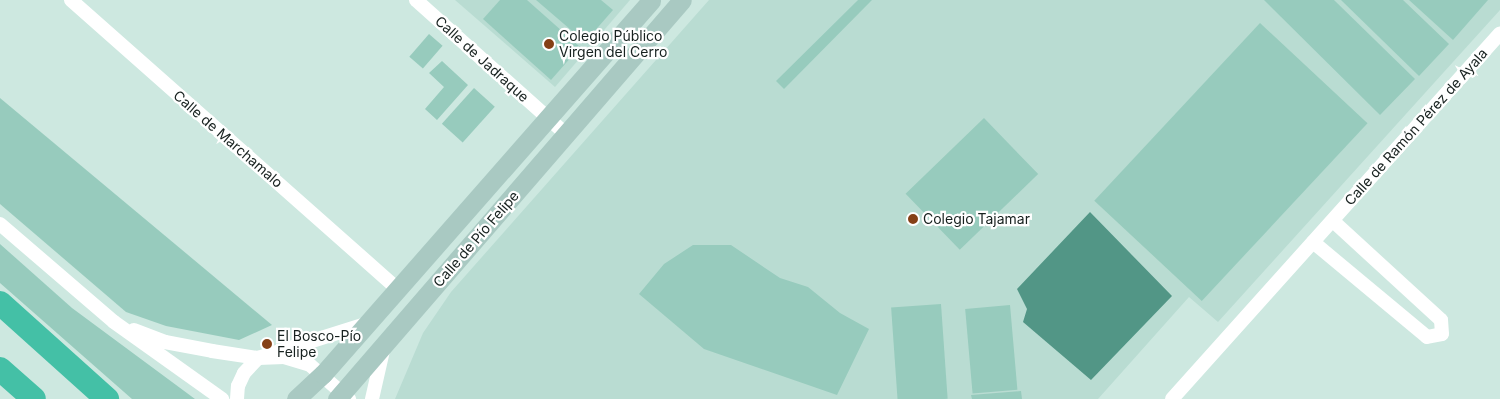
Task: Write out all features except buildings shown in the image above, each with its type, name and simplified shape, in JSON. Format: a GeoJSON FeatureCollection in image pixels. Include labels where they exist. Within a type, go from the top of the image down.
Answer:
{"type":"FeatureCollection","features":[{"type":"Feature","properties":{"kind":"highway"},"geometry":{"type":"LineString","coordinates":[[0,303],[108,399]]}},
{"type":"Feature","properties":{"kind":"highway"},"geometry":{"type":"LineString","coordinates":[[0,369],[34,399]]}},
{"type":"Feature","properties":{"kind":"street","name":"Calle de Marchamalo"},"geometry":{"type":"LineString","coordinates":[[71,0],[392,283]]}},
{"type":"Feature","properties":{"kind":"street","name":"Calle de Jadraque"},"geometry":{"type":"LineString","coordinates":[[416,0],[548,118]]}},
{"type":"Feature","properties":{"kind":"street","name":"Calle de Pío Felipe"},"geometry":{"type":"LineString","coordinates":[[296,399],[323,374],[366,324],[392,283],[548,118],[651,0]]}},
{"type":"Feature","properties":{"kind":"street","name":"Calle de Pío Felipe"},"geometry":{"type":"LineString","coordinates":[[114,322],[164,342],[258,358],[284,358],[310,365],[323,374],[343,397],[385,344],[682,0]]}},
{"type":"Feature","properties":{"kind":"street","name":"Calle de Ramón Pérez de Ayala"},"geometry":{"type":"LineString","coordinates":[[1172,399],[1500,33]]}},
{"type":"Feature","properties":{"kind":"street"},"geometry":{"type":"LineString","coordinates":[[548,118],[566,134]]}},
{"type":"Feature","properties":{"kind":"street"},"geometry":{"type":"LineString","coordinates":[[1313,242],[1427,337],[1442,334],[1441,320],[1332,220]]}},
{"type":"Feature","properties":{"kind":"street"},"geometry":{"type":"LineString","coordinates":[[0,224],[114,322],[222,399]]}},
{"type":"Feature","properties":{"kind":"street"},"geometry":{"type":"LineString","coordinates":[[236,399],[238,386],[244,373],[258,358],[366,324]]}},
{"type":"Feature","properties":{"kind":"street","name":"Calle de Pío Felipe"},"geometry":{"type":"LineString","coordinates":[[372,399],[385,344]]}},
{"type":"Feature","properties":{"kind":"shaded area","name":"Colegio Público Virgen del Cerro"},"geometry":{"type":"Polygon","coordinates":[[[455,0],[630,0],[555,87],[455,0]]]}},
{"type":"Feature","properties":{"kind":"shaded area"},"geometry":{"type":"Polygon","coordinates":[[[500,0],[527,0],[580,47],[551,80],[483,19],[500,0]]]}},
{"type":"Feature","properties":{"kind":"shaded area"},"geometry":{"type":"Polygon","coordinates":[[[536,0],[601,0],[613,10],[585,42],[536,0]]]}},
{"type":"Feature","properties":{"kind":"shaded area","name":"Colegio Tajamar"},"geometry":{"type":"Polygon","coordinates":[[[709,0],[1500,0],[1500,10],[1218,322],[1189,297],[1098,399],[395,399],[423,333],[451,292],[709,0]]]}},
{"type":"Feature","properties":{"kind":"shaded area"},"geometry":{"type":"Polygon","coordinates":[[[858,0],[872,0],[784,89],[776,81],[858,0]]]}},
{"type":"Feature","properties":{"kind":"shaded area"},"geometry":{"type":"Polygon","coordinates":[[[1264,0],[1334,0],[1415,79],[1380,115],[1264,0]]]}},
{"type":"Feature","properties":{"kind":"shaded area"},"geometry":{"type":"Polygon","coordinates":[[[1341,0],[1403,0],[1449,44],[1419,76],[1341,0]]]}},
{"type":"Feature","properties":{"kind":"shaded area"},"geometry":{"type":"Polygon","coordinates":[[[1409,0],[1488,0],[1453,40],[1409,0]]]}},
{"type":"Feature","properties":{"kind":"shaded area"},"geometry":{"type":"Polygon","coordinates":[[[1260,23],[1368,123],[1202,301],[1094,201],[1260,23]]]}},
{"type":"Feature","properties":{"kind":"shaded area"},"geometry":{"type":"Polygon","coordinates":[[[429,34],[443,46],[423,68],[409,57],[429,34]]]}},
{"type":"Feature","properties":{"kind":"shaded area"},"geometry":{"type":"Polygon","coordinates":[[[442,61],[468,85],[437,120],[425,109],[444,87],[429,73],[442,61]]]}},
{"type":"Feature","properties":{"kind":"shaded area"},"geometry":{"type":"Polygon","coordinates":[[[474,88],[495,107],[463,142],[442,124],[474,88]]]}},
{"type":"Feature","properties":{"kind":"shaded area"},"geometry":{"type":"Polygon","coordinates":[[[0,98],[272,325],[239,340],[166,326],[126,312],[0,204],[0,98]]]}},
{"type":"Feature","properties":{"kind":"shaded area"},"geometry":{"type":"Polygon","coordinates":[[[984,118],[1038,174],[960,250],[906,194],[984,118]]]}},
{"type":"Feature","properties":{"kind":"shaded area"},"geometry":{"type":"Polygon","coordinates":[[[1090,212],[1172,296],[1091,380],[1023,322],[1027,309],[1017,289],[1090,212]]]}},
{"type":"Feature","properties":{"kind":"shaded area"},"geometry":{"type":"Polygon","coordinates":[[[0,244],[72,308],[195,399],[132,399],[0,283],[0,244]]]}},
{"type":"Feature","properties":{"kind":"shaded area"},"geometry":{"type":"Polygon","coordinates":[[[693,245],[731,245],[780,278],[808,287],[840,313],[869,329],[837,395],[704,349],[639,294],[664,264],[693,245]]]}},
{"type":"Feature","properties":{"kind":"shaded area"},"geometry":{"type":"Polygon","coordinates":[[[941,304],[948,399],[898,399],[891,307],[941,304]]]}},
{"type":"Feature","properties":{"kind":"shaded area"},"geometry":{"type":"Polygon","coordinates":[[[1010,305],[1017,390],[973,394],[965,309],[1010,305]]]}},
{"type":"Feature","properties":{"kind":"shaded area"},"geometry":{"type":"Polygon","coordinates":[[[1021,391],[1022,399],[972,399],[971,395],[1021,391]]]}},
{"type":"Feature","properties":{"kind":"place","name":"Colegio Público Virgen del Cerro"},"geometry":{"type":"Point","coordinates":[549,44]}},
{"type":"Feature","properties":{"kind":"place","name":"Colegio Tajamar"},"geometry":{"type":"Point","coordinates":[913,219]}},
{"type":"Feature","properties":{"kind":"place","name":"El Bosco-Pío Felipe"},"geometry":{"type":"Point","coordinates":[267,344]}}]}
